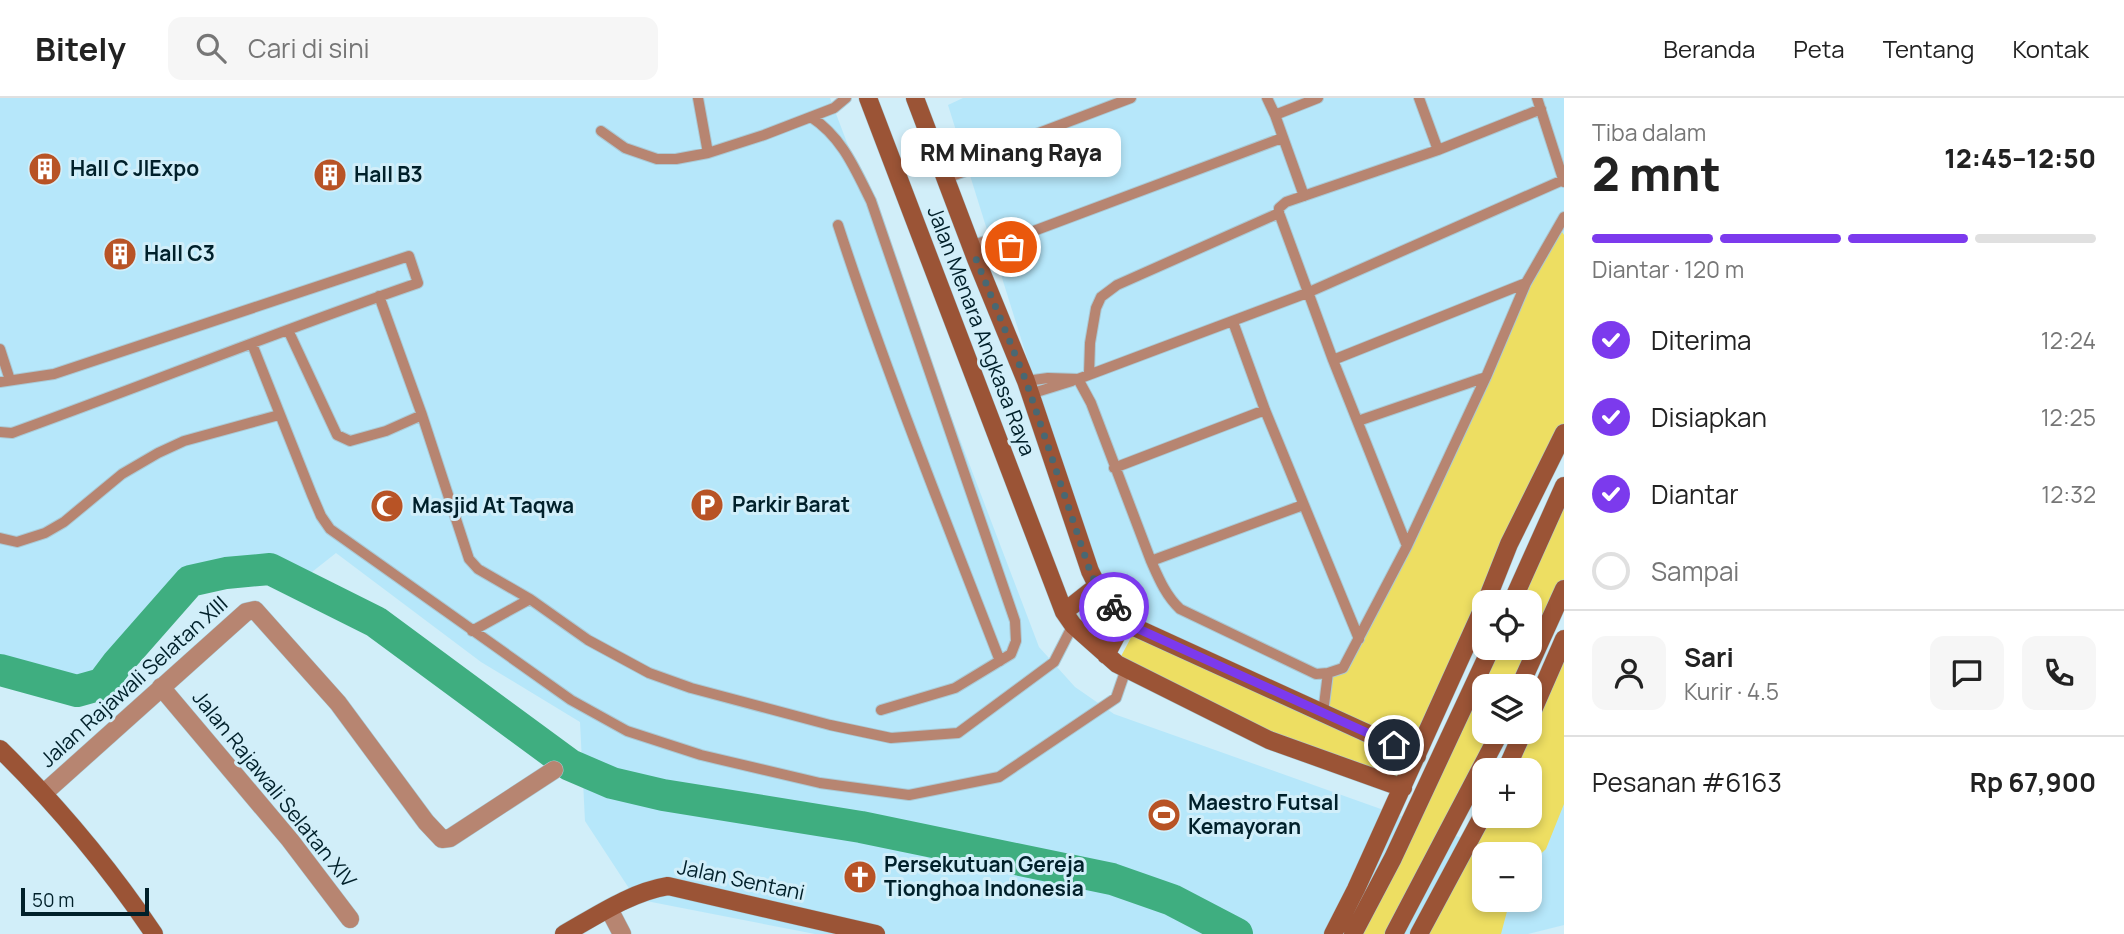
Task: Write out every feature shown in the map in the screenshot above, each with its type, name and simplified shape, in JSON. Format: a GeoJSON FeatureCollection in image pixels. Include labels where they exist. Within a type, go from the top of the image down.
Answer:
{"type":"FeatureCollection","features":[{"type":"Feature","properties":{"kind":"street","name":"Jalan Menara Angkasa Raya"},"geometry":{"type":"LineString","coordinates":[[868,98],[1068,619],[1106,655],[1126,669],[1269,740],[1403,788]]}},
{"type":"Feature","properties":{"kind":"street","name":"Jalan Menara Angkasa Raya"},"geometry":{"type":"LineString","coordinates":[[915,98],[1028,387],[1090,571],[1111,605],[1132,626],[1417,756]]}},
{"type":"Feature","properties":{"kind":"street"},"geometry":{"type":"LineString","coordinates":[[1491,590],[1509,544],[1564,433]]}},
{"type":"Feature","properties":{"kind":"street"},"geometry":{"type":"LineString","coordinates":[[1517,590],[1564,486]]}},
{"type":"Feature","properties":{"kind":"street"},"geometry":{"type":"LineString","coordinates":[[1068,619],[1097,586]]}},
{"type":"Feature","properties":{"kind":"street"},"geometry":{"type":"LineString","coordinates":[[1525,674],[1564,589]]}},
{"type":"Feature","properties":{"kind":"street","name":"Jalan Rajawali Selatan XIII"},"geometry":{"type":"LineString","coordinates":[[44,793],[246,612],[255,610],[338,704],[426,822],[442,839],[450,838],[554,770]]}},
{"type":"Feature","properties":{"kind":"street"},"geometry":{"type":"LineString","coordinates":[[1106,655],[1125,619]]}},
{"type":"Feature","properties":{"kind":"street"},"geometry":{"type":"LineString","coordinates":[[1542,689],[1564,639]]}},
{"type":"Feature","properties":{"kind":"street"},"geometry":{"type":"LineString","coordinates":[[1333,934],[1417,756],[1472,649]]}},
{"type":"Feature","properties":{"kind":"street"},"geometry":{"type":"LineString","coordinates":[[1353,934],[1393,858],[1485,660]]}},
{"type":"Feature","properties":{"kind":"street","name":"Jalan Rajawali Selatan XIV"},"geometry":{"type":"LineString","coordinates":[[162,687],[290,840],[350,919]]}},
{"type":"Feature","properties":{"kind":"street"},"geometry":{"type":"LineString","coordinates":[[1394,934],[1493,744]]}},
{"type":"Feature","properties":{"kind":"street"},"geometry":{"type":"LineString","coordinates":[[0,749],[44,793],[121,884],[154,934]]}},
{"type":"Feature","properties":{"kind":"street"},"geometry":{"type":"LineString","coordinates":[[1419,934],[1476,828]]}},
{"type":"Feature","properties":{"kind":"street","name":"Jalan Sentani"},"geometry":{"type":"LineString","coordinates":[[564,934],[644,892],[668,886],[820,927],[876,934]]}},
{"type":"Feature","properties":{"kind":"street"},"geometry":{"type":"LineString","coordinates":[[609,909],[622,934]]}},
{"type":"Feature","properties":{"kind":"lane"},"geometry":{"type":"LineString","coordinates":[[698,98],[708,153]]}},
{"type":"Feature","properties":{"kind":"lane"},"geometry":{"type":"LineString","coordinates":[[601,131],[625,148],[657,159],[708,153],[834,108],[846,98]]}},
{"type":"Feature","properties":{"kind":"lane"},"geometry":{"type":"LineString","coordinates":[[943,170],[969,153],[994,150],[1132,98]]}},
{"type":"Feature","properties":{"kind":"lane"},"geometry":{"type":"LineString","coordinates":[[1267,98],[1304,196]]}},
{"type":"Feature","properties":{"kind":"lane"},"geometry":{"type":"LineString","coordinates":[[1275,115],[1318,98]]}},
{"type":"Feature","properties":{"kind":"lane"},"geometry":{"type":"LineString","coordinates":[[1419,98],[1438,150]]}},
{"type":"Feature","properties":{"kind":"lane"},"geometry":{"type":"LineString","coordinates":[[1028,387],[1048,377],[1078,379],[1233,322],[1307,293],[1563,181],[1539,103],[1438,150],[1281,205],[1279,213],[1307,293],[1407,546]]}},
{"type":"Feature","properties":{"kind":"lane"},"geometry":{"type":"LineString","coordinates":[[811,117],[825,126],[845,149],[871,201],[1014,621],[1016,641],[1011,654],[955,688],[881,710]]}},
{"type":"Feature","properties":{"kind":"lane"},"geometry":{"type":"LineString","coordinates":[[974,252],[1006,234],[1023,235],[1282,138]]}},
{"type":"Feature","properties":{"kind":"lane"},"geometry":{"type":"LineString","coordinates":[[943,170],[974,167],[994,150]]}},
{"type":"Feature","properties":{"kind":"lane"},"geometry":{"type":"LineString","coordinates":[[1089,374],[1093,324],[1101,296],[1117,285],[1279,213]]}},
{"type":"Feature","properties":{"kind":"lane"},"geometry":{"type":"LineString","coordinates":[[838,225],[929,479],[1000,661]]}},
{"type":"Feature","properties":{"kind":"lane"},"geometry":{"type":"LineString","coordinates":[[1078,379],[1091,403],[1150,561],[1167,594],[1180,609],[1316,674],[1328,673],[1343,668],[1359,639],[1407,546],[1486,377],[1526,282],[1562,227]]}},
{"type":"Feature","properties":{"kind":"lane"},"geometry":{"type":"LineString","coordinates":[[0,349],[5,381],[38,378],[410,256],[418,283],[125,390],[81,409],[12,433],[0,432]]}},
{"type":"Feature","properties":{"kind":"lane"},"geometry":{"type":"LineString","coordinates":[[1332,360],[1526,282]]}},
{"type":"Feature","properties":{"kind":"lane"},"geometry":{"type":"LineString","coordinates":[[379,296],[422,415],[469,559],[478,569],[530,599],[588,639],[649,673],[702,691],[830,725],[891,738],[958,733],[1054,662],[1068,619]]}},
{"type":"Feature","properties":{"kind":"lane"},"geometry":{"type":"LineString","coordinates":[[1233,322],[1265,410],[1359,639]]}},
{"type":"Feature","properties":{"kind":"lane"},"geometry":{"type":"LineString","coordinates":[[288,330],[337,435],[350,441],[386,431],[422,415]]}},
{"type":"Feature","properties":{"kind":"lane"},"geometry":{"type":"LineString","coordinates":[[251,344],[321,516],[330,528],[571,700],[627,731],[701,755],[820,783],[909,795],[999,777],[1116,698],[1126,669]]}},
{"type":"Feature","properties":{"kind":"lane"},"geometry":{"type":"LineString","coordinates":[[1358,421],[1486,377]]}},
{"type":"Feature","properties":{"kind":"lane"},"geometry":{"type":"LineString","coordinates":[[1114,468],[1265,410]]}},
{"type":"Feature","properties":{"kind":"lane"},"geometry":{"type":"LineString","coordinates":[[0,538],[17,542],[45,533],[64,522],[122,474],[184,441],[279,415]]}},
{"type":"Feature","properties":{"kind":"lane"},"geometry":{"type":"LineString","coordinates":[[1150,561],[1303,505]]}},
{"type":"Feature","properties":{"kind":"lane"},"geometry":{"type":"LineString","coordinates":[[472,631],[530,599]]}},
{"type":"Feature","properties":{"kind":"lane"},"geometry":{"type":"LineString","coordinates":[[1318,711],[1328,673]]}},
{"type":"Feature","properties":{"kind":"shaded area"},"geometry":{"type":"Polygon","coordinates":[[[0,98],[830,98],[1039,647],[1075,687],[1114,714],[1473,842],[1472,912],[1542,912],[1542,842],[1501,842],[1517,828],[1542,828],[1542,758],[1534,758],[1539,744],[1542,744],[1542,736],[1564,673],[1564,925],[1528,934],[815,934],[636,899],[585,821],[580,722],[481,662],[336,553],[298,583],[270,569],[226,573],[190,581],[102,684],[74,690],[0,670],[0,98]]]}},
{"type":"Feature","properties":{"kind":"shaded area"},"geometry":{"type":"Polygon","coordinates":[[[963,98],[1564,98],[1564,435],[1493,590],[1472,590],[1472,636],[1417,756],[1133,625],[1098,585],[948,105],[963,98]]]}},
{"type":"Feature","properties":{"kind":"shaded area"},"geometry":{"type":"Polygon","coordinates":[[[1559,227],[1564,235],[1564,433],[1493,590],[1472,590],[1472,636],[1403,788],[1269,740],[1118,662],[1135,630],[1323,713],[1329,674],[1343,669],[1559,227]]]}},
{"type":"Feature","properties":{"kind":"shaded area"},"geometry":{"type":"Polygon","coordinates":[[[1564,485],[1564,588],[1542,637],[1542,590],[1517,590],[1564,485]]]}},
{"type":"Feature","properties":{"kind":"shaded area"},"geometry":{"type":"Polygon","coordinates":[[[1564,641],[1564,804],[1546,849],[1542,853],[1542,842],[1472,842],[1472,912],[1507,912],[1501,934],[1419,934],[1477,828],[1542,828],[1542,758],[1514,758],[1522,744],[1542,744],[1542,691],[1564,641]]]}},
{"type":"Feature","properties":{"kind":"shaded area"},"geometry":{"type":"Polygon","coordinates":[[[1485,660],[1532,660],[1525,674],[1478,674],[1485,660]]]}},
{"type":"Feature","properties":{"kind":"shaded area"},"geometry":{"type":"Polygon","coordinates":[[[1472,687],[1472,744],[1494,744],[1486,758],[1472,758],[1472,785],[1394,934],[1353,934],[1472,687]]]}},
{"type":"Feature","properties":{"kind":"waterway"},"geometry":{"type":"LineString","coordinates":[[0,670],[77,691],[102,684],[190,581],[226,573],[270,569],[376,622],[570,765],[612,783],[663,795],[861,827],[1112,879],[1172,900],[1237,934]]}},
{"type":"Feature","properties":{"kind":"way so far"},"geometry":{"type":"LineString","coordinates":[[1011,247],[976,259],[1026,381],[1090,571],[1097,586],[1114,607]]}},
{"type":"Feature","properties":{"kind":"place","name":"Hall C JIExpo"},"geometry":{"type":"Point","coordinates":[45,169]}},
{"type":"Feature","properties":{"kind":"place","name":"Hall B3"},"geometry":{"type":"Point","coordinates":[330,175]}},
{"type":"Feature","properties":{"kind":"place","name":"RM Minang Raya"},"geometry":{"type":"Point","coordinates":[1011,247]}},
{"type":"Feature","properties":{"kind":"place","name":"Hall C3"},"geometry":{"type":"Point","coordinates":[120,254]}},
{"type":"Feature","properties":{"kind":"place","name":"Parkir Barat"},"geometry":{"type":"Point","coordinates":[707,505]}},
{"type":"Feature","properties":{"kind":"place","name":"Masjid At Taqwa"},"geometry":{"type":"Point","coordinates":[387,506]}},
{"type":"Feature","properties":{"kind":"place","name":"Maestro Futsal Kemayoran"},"geometry":{"type":"Point","coordinates":[1164,815]}},
{"type":"Feature","properties":{"kind":"place","name":"Persekutuan Gereja Tionghoa Indonesia"},"geometry":{"type":"Point","coordinates":[860,877]}},
{"type":"Feature","properties":{"kind":"route"},"geometry":{"type":"LineString","coordinates":[[1114,607],[1132,626],[1394,745]]}}]}
